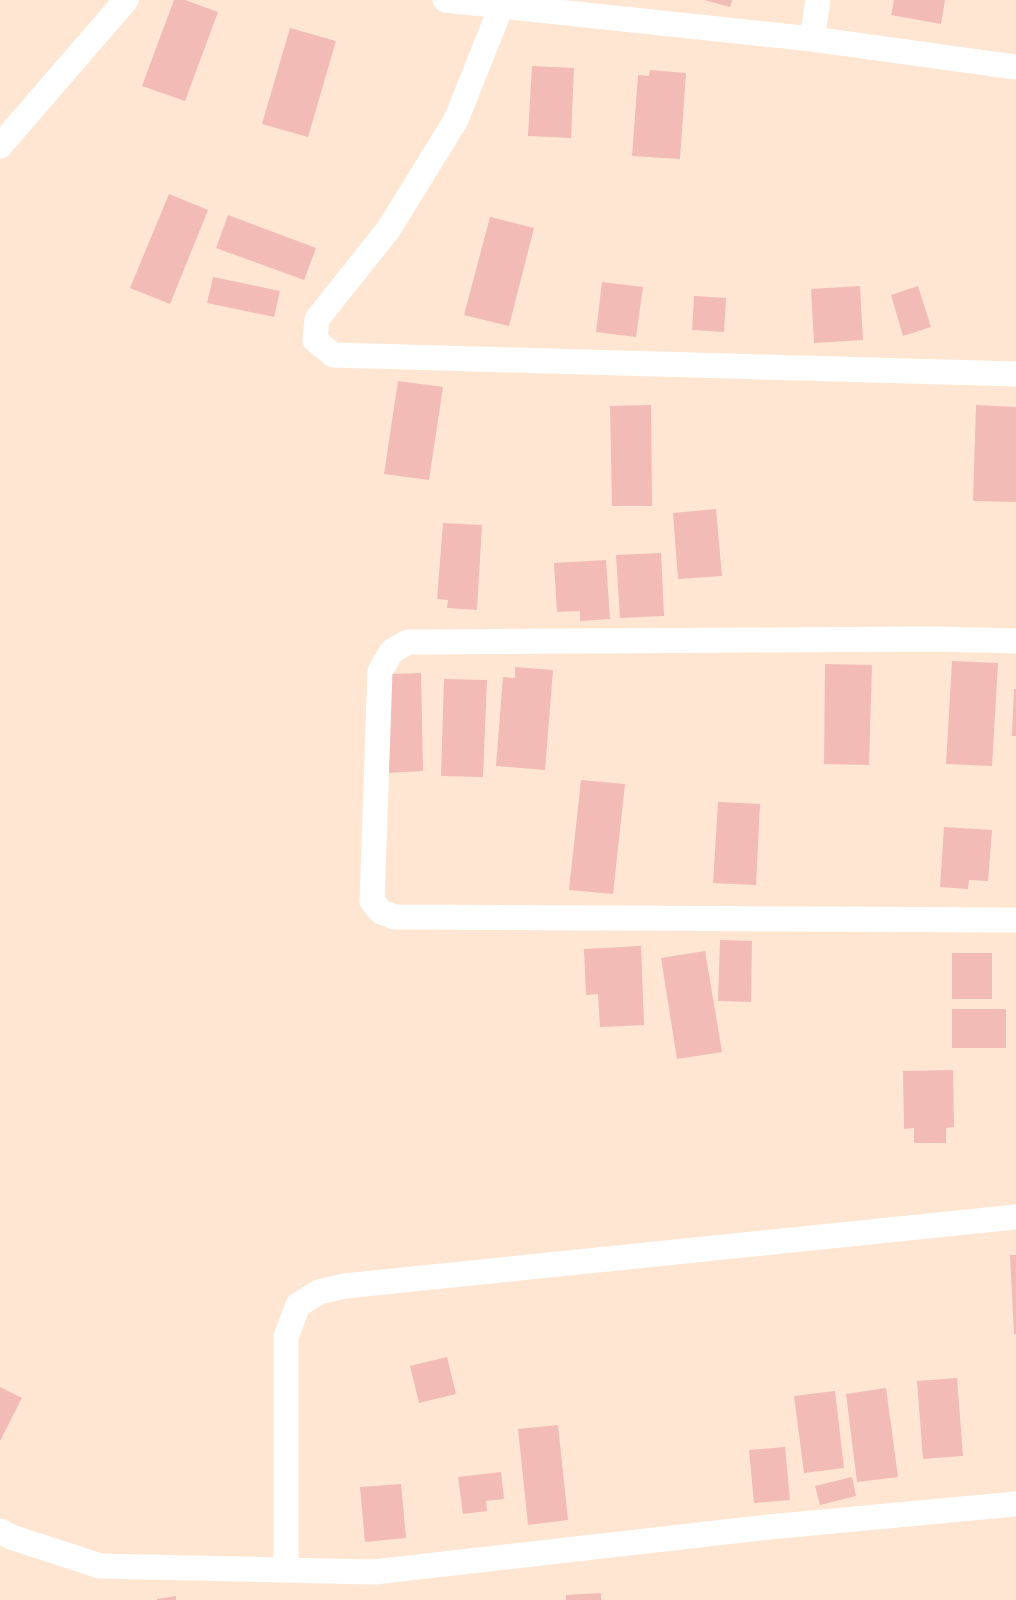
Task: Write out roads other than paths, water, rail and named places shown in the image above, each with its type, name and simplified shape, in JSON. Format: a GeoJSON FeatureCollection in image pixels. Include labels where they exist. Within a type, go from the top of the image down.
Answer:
{"type":"FeatureCollection","features":[{"type":"Feature","properties":{"kind":"street"},"geometry":{"type":"LineString","coordinates":[[0,146],[126,0]]}},
{"type":"Feature","properties":{"kind":"street"},"geometry":{"type":"LineString","coordinates":[[446,0],[812,39],[1016,67]]}},
{"type":"Feature","properties":{"kind":"street"},"geometry":{"type":"LineString","coordinates":[[812,39],[818,0]]}},
{"type":"Feature","properties":{"kind":"street"},"geometry":{"type":"LineString","coordinates":[[501,7],[456,120],[388,230],[317,319],[315,340],[333,355],[1016,374]]}},
{"type":"Feature","properties":{"kind":"street"},"geometry":{"type":"LineString","coordinates":[[1016,640],[408,642],[392,651],[380,670],[372,901],[381,912],[395,917],[1016,920]]}},
{"type":"Feature","properties":{"kind":"street"},"geometry":{"type":"LineString","coordinates":[[286,1570],[286,1337],[298,1305],[318,1292],[345,1286],[1016,1217]]}},
{"type":"Feature","properties":{"kind":"street"},"geometry":{"type":"LineString","coordinates":[[0,1531],[11,1537],[100,1566],[374,1572],[769,1527],[1016,1504]]}}]}
